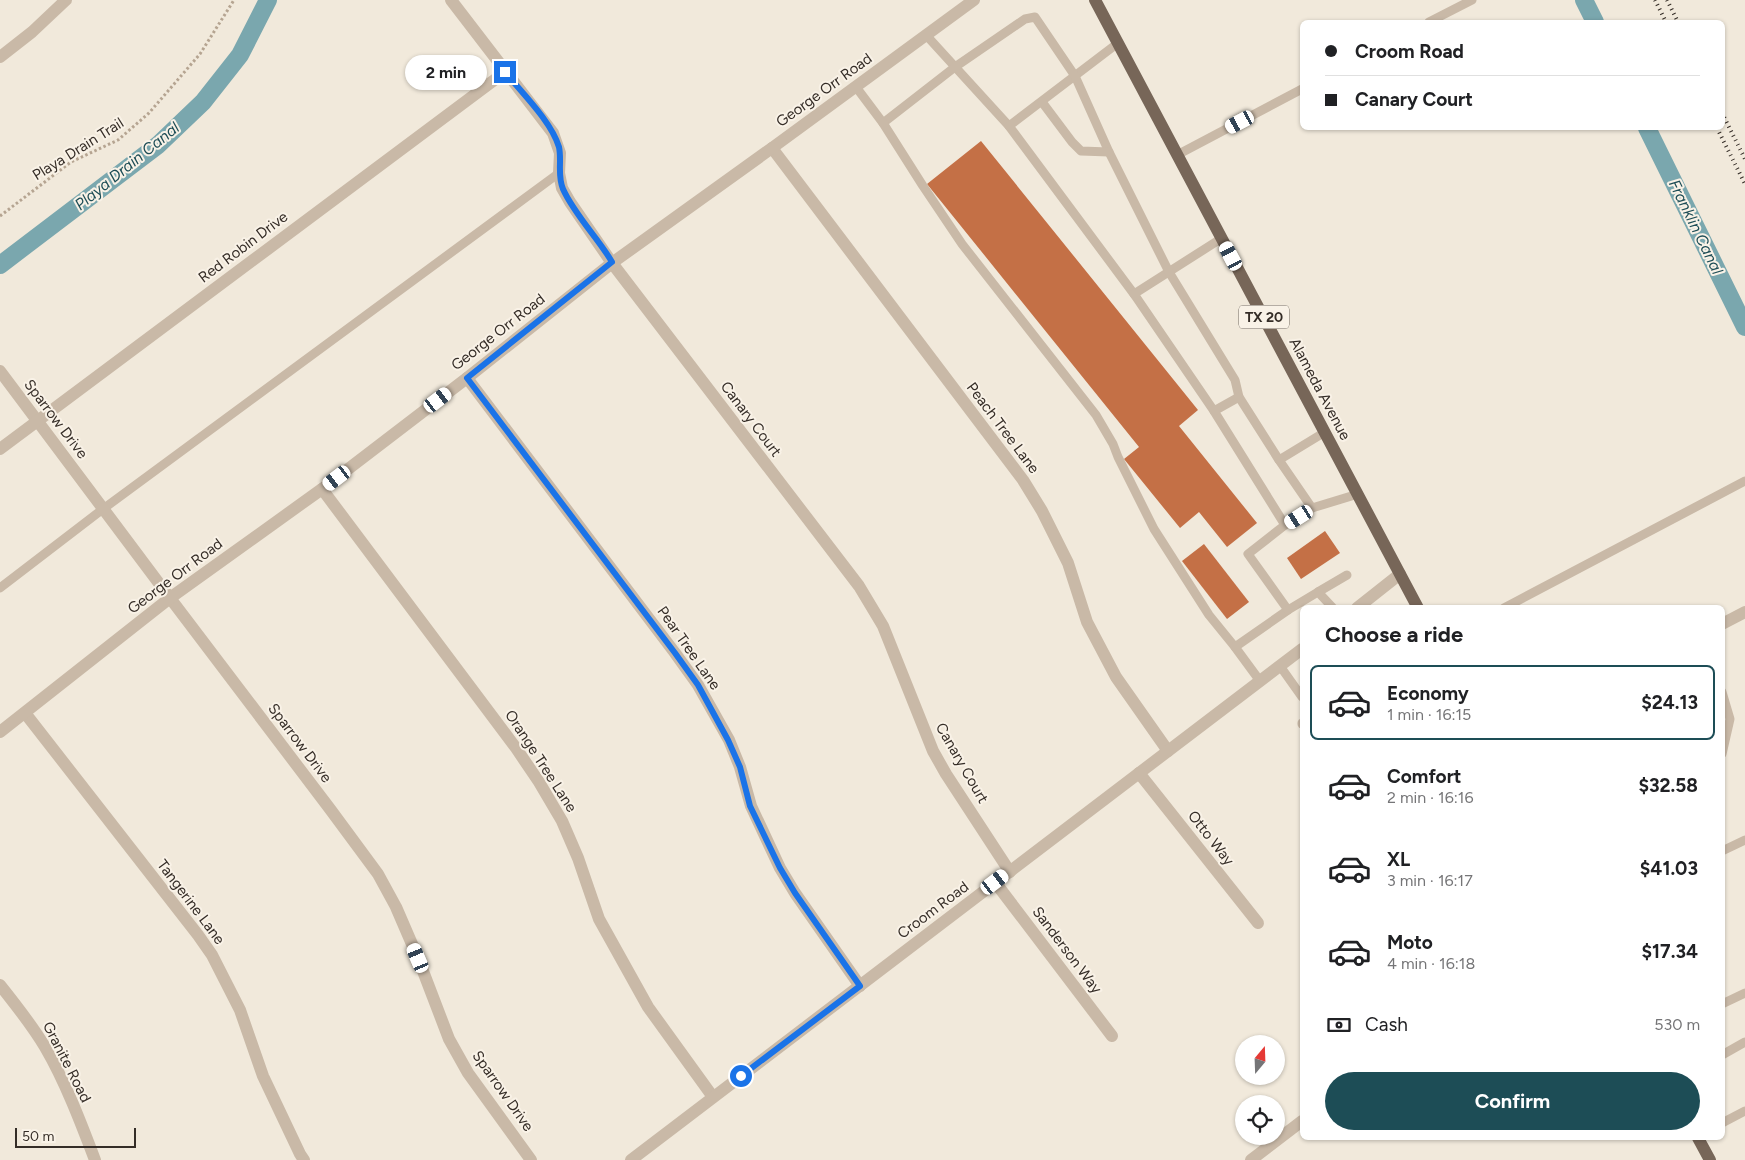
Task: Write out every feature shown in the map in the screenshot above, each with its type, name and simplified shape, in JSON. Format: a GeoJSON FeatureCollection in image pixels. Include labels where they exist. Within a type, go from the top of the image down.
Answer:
{"type":"FeatureCollection","features":[{"type":"Feature","properties":{"kind":"main road","name":"Alameda Avenue"},"geometry":{"type":"LineString","coordinates":[[1098,1],[1118,43],[1416,605]]}},
{"type":"Feature","properties":{"kind":"main road"},"geometry":{"type":"LineString","coordinates":[[1699,1140],[1710,1160]]}},
{"type":"Feature","properties":{"kind":"street"},"geometry":{"type":"LineString","coordinates":[[0,57],[32,32],[66,0]]}},
{"type":"Feature","properties":{"kind":"street","name":"Canary Court"},"geometry":{"type":"LineString","coordinates":[[451,0],[553,133],[560,153],[559,173],[562,188],[570,202],[612,262],[871,605],[883,626],[933,751],[1010,872]]}},
{"type":"Feature","properties":{"kind":"street","name":"George Orr Road"},"geometry":{"type":"LineString","coordinates":[[0,732],[170,598],[322,489],[467,378],[612,262],[974,0]]}},
{"type":"Feature","properties":{"kind":"street","name":"Red Robin Drive"},"geometry":{"type":"LineString","coordinates":[[0,449],[505,72]]}},
{"type":"Feature","properties":{"kind":"street","name":"Peach Tree Lane"},"geometry":{"type":"LineString","coordinates":[[772,148],[1023,480],[1042,511],[1068,563],[1087,622],[1116,677],[1168,751]]}},
{"type":"Feature","properties":{"kind":"street","name":"Sparrow Drive"},"geometry":{"type":"LineString","coordinates":[[0,371],[378,874],[396,907],[418,958],[449,1039],[468,1073],[531,1160]]}},
{"type":"Feature","properties":{"kind":"street","name":"Pear Tree Lane"},"geometry":{"type":"LineString","coordinates":[[467,378],[698,685],[728,740],[740,767],[750,806],[780,868],[795,893],[860,986]]}},
{"type":"Feature","properties":{"kind":"street","name":"Orange Tree Lane"},"geometry":{"type":"LineString","coordinates":[[322,489],[516,748],[539,782],[562,821],[578,858],[599,919],[648,1008],[713,1097]]}},
{"type":"Feature","properties":{"kind":"street"},"geometry":{"type":"LineString","coordinates":[[1361,605],[1400,574]]}},
{"type":"Feature","properties":{"kind":"street"},"geometry":{"type":"LineString","coordinates":[[1725,622],[1745,612]]}},
{"type":"Feature","properties":{"kind":"street","name":"Croom Road"},"geometry":{"type":"LineString","coordinates":[[631,1160],[1300,651]]}},
{"type":"Feature","properties":{"kind":"street","name":"Tangerine Lane"},"geometry":{"type":"LineString","coordinates":[[25,714],[212,955],[240,1010],[263,1076],[304,1160]]}},
{"type":"Feature","properties":{"kind":"street","name":"Otto Way"},"geometry":{"type":"LineString","coordinates":[[1139,773],[1258,923]]}},
{"type":"Feature","properties":{"kind":"street","name":"Sanderson Way"},"geometry":{"type":"LineString","coordinates":[[995,882],[1112,1036]]}},
{"type":"Feature","properties":{"kind":"street","name":"Granite Road"},"geometry":{"type":"LineString","coordinates":[[0,985],[46,1048],[61,1078],[95,1160]]}},
{"type":"Feature","properties":{"kind":"street"},"geometry":{"type":"LineString","coordinates":[[1251,1160],[1300,1123]]}},
{"type":"Feature","properties":{"kind":"lane"},"geometry":{"type":"LineString","coordinates":[[1433,20],[1472,0]]}},
{"type":"Feature","properties":{"kind":"lane"},"geometry":{"type":"LineString","coordinates":[[883,123],[954,67],[1025,19],[1035,17],[1075,76],[1109,152],[1169,272],[1235,380],[1239,397],[1312,508]]}},
{"type":"Feature","properties":{"kind":"lane"},"geometry":{"type":"LineString","coordinates":[[926,35],[1009,126],[1134,294],[1214,412],[1285,525]]}},
{"type":"Feature","properties":{"kind":"lane"},"geometry":{"type":"LineString","coordinates":[[1009,126],[1118,43]]}},
{"type":"Feature","properties":{"kind":"lane"},"geometry":{"type":"LineString","coordinates":[[856,87],[883,123],[962,244],[1096,415],[1113,444],[1154,529],[1209,615],[1260,681]]}},
{"type":"Feature","properties":{"kind":"lane"},"geometry":{"type":"LineString","coordinates":[[1178,155],[1300,90]]}},
{"type":"Feature","properties":{"kind":"lane"},"geometry":{"type":"LineString","coordinates":[[1042,102],[1081,151],[1109,152]]}},
{"type":"Feature","properties":{"kind":"lane"},"geometry":{"type":"LineString","coordinates":[[0,588],[103,509],[559,173]]}},
{"type":"Feature","properties":{"kind":"lane"},"geometry":{"type":"LineString","coordinates":[[1134,294],[1222,238]]}},
{"type":"Feature","properties":{"kind":"lane"},"geometry":{"type":"LineString","coordinates":[[1214,412],[1239,397]]}},
{"type":"Feature","properties":{"kind":"lane"},"geometry":{"type":"LineString","coordinates":[[1279,460],[1325,432]]}},
{"type":"Feature","properties":{"kind":"lane"},"geometry":{"type":"LineString","coordinates":[[1510,605],[1745,481]]}},
{"type":"Feature","properties":{"kind":"lane"},"geometry":{"type":"LineString","coordinates":[[1288,610],[1248,554],[1285,525],[1312,508],[1358,494]]}},
{"type":"Feature","properties":{"kind":"lane"},"geometry":{"type":"LineString","coordinates":[[1235,647],[1288,610],[1347,575]]}},
{"type":"Feature","properties":{"kind":"lane"},"geometry":{"type":"LineString","coordinates":[[1318,592],[1330,605]]}},
{"type":"Feature","properties":{"kind":"lane"},"geometry":{"type":"LineString","coordinates":[[1280,666],[1300,694]]}},
{"type":"Feature","properties":{"kind":"lane"},"geometry":{"type":"LineString","coordinates":[[1725,702],[1730,719],[1725,741]]}},
{"type":"Feature","properties":{"kind":"lane"},"geometry":{"type":"LineString","coordinates":[[1725,850],[1745,840]]}},
{"type":"Feature","properties":{"kind":"lane"},"geometry":{"type":"LineString","coordinates":[[1725,1003],[1745,993]]}},
{"type":"Feature","properties":{"kind":"lane"},"geometry":{"type":"LineString","coordinates":[[1725,1053],[1745,1042]]}},
{"type":"Feature","properties":{"kind":"lane"},"geometry":{"type":"LineString","coordinates":[[1725,1121],[1745,1111]]}},
{"type":"Feature","properties":{"kind":"path","name":"Playa Drain Trail"},"geometry":{"type":"LineString","coordinates":[[0,216],[71,162],[118,140],[149,113],[200,54],[234,0]]}},
{"type":"Feature","properties":{"kind":"building"},"geometry":{"type":"Polygon","coordinates":[[[981,141],[1198,410],[1179,426],[1257,523],[1227,547],[1199,512],[1180,528],[1124,459],[1139,447],[927,184],[981,141]]]}},
{"type":"Feature","properties":{"kind":"building"},"geometry":{"type":"Polygon","coordinates":[[[1325,531],[1340,553],[1301,579],[1287,558],[1325,531]]]}},
{"type":"Feature","properties":{"kind":"building"},"geometry":{"type":"Polygon","coordinates":[[[1204,544],[1249,602],[1227,619],[1182,561],[1204,544]]]}},
{"type":"Feature","properties":{"kind":"waterway","name":"Playa Drain Canal"},"geometry":{"type":"LineString","coordinates":[[0,265],[158,145],[203,102],[240,55],[268,0]]}},
{"type":"Feature","properties":{"kind":"waterway","name":"Franklin Canal"},"geometry":{"type":"LineString","coordinates":[[1584,0],[1594,20]]}},
{"type":"Feature","properties":{"kind":"waterway","name":"Franklin Canal"},"geometry":{"type":"LineString","coordinates":[[1648,130],[1745,327]]}},
{"type":"Feature","properties":{"kind":"railway"},"geometry":{"type":"LineString","coordinates":[[1655,0],[1665,20]]}},
{"type":"Feature","properties":{"kind":"railway"},"geometry":{"type":"LineString","coordinates":[[1667,0],[1677,20]]}},
{"type":"Feature","properties":{"kind":"railway"},"geometry":{"type":"LineString","coordinates":[[1725,119],[1745,159]]}},
{"type":"Feature","properties":{"kind":"railway"},"geometry":{"type":"LineString","coordinates":[[1718,130],[1745,184]]}},
{"type":"Feature","properties":{"kind":"route"},"geometry":{"type":"LineString","coordinates":[[505,72],[553,133],[560,153],[559,173],[562,188],[612,262],[467,378],[698,685],[728,740],[740,767],[750,806],[780,868],[795,893],[860,986],[741,1076]]}}]}
